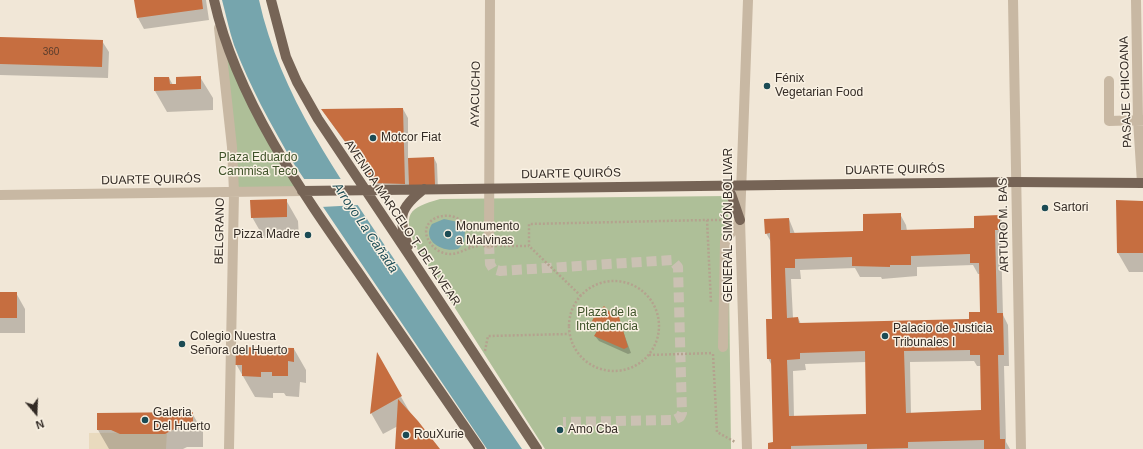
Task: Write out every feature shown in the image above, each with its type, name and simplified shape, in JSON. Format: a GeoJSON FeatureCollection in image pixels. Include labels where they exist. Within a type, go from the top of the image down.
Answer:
{"type":"FeatureCollection","features":[{"type":"Feature","properties":{"kind":"main road"},"geometry":{"type":"LineString","coordinates":[[214,0],[218,15],[245,87],[302,191],[480,449]]}},
{"type":"Feature","properties":{"kind":"main road","name":"AVENIDA MARCELO T. DE ALVEAR"},"geometry":{"type":"LineString","coordinates":[[272,0],[286,58],[297,82],[318,119],[536,449]]}},
{"type":"Feature","properties":{"kind":"main road","name":"DUARTE QUIRÓS"},"geometry":{"type":"LineString","coordinates":[[302,191],[1016,182],[1143,183]]}},
{"type":"Feature","properties":{"kind":"main road"},"geometry":{"type":"LineString","coordinates":[[728,185],[740,220]]}},
{"type":"Feature","properties":{"kind":"main road"},"geometry":{"type":"LineString","coordinates":[[411,258],[404,235],[402,219],[404,208],[409,200],[424,189]]}},
{"type":"Feature","properties":{"kind":"street","name":"AYACUCHO"},"geometry":{"type":"LineString","coordinates":[[490,0],[488,188],[490,245]]}},
{"type":"Feature","properties":{"kind":"street","name":"GENERAL SIMÓN BOLIVAR"},"geometry":{"type":"LineString","coordinates":[[748,0],[740,185],[748,449]]}},
{"type":"Feature","properties":{"kind":"street","name":"ARTURO M. BAS"},"geometry":{"type":"LineString","coordinates":[[1013,0],[1021,449]]}},
{"type":"Feature","properties":{"kind":"street","name":"PASAJE CHICOANA"},"geometry":{"type":"LineString","coordinates":[[1136,0],[1143,183]]}},
{"type":"Feature","properties":{"kind":"street","name":"BELGRANO"},"geometry":{"type":"LineString","coordinates":[[218,15],[232,147],[234,192],[230,449]]}},
{"type":"Feature","properties":{"kind":"street"},"geometry":{"type":"LineString","coordinates":[[1109,81],[1109,121],[1141,120]]}},
{"type":"Feature","properties":{"kind":"street","name":"DUARTE QUIRÓS"},"geometry":{"type":"LineString","coordinates":[[0,195],[302,191]]}},
{"type":"Feature","properties":{"kind":"street"},"geometry":{"type":"LineString","coordinates":[[718,346],[725,241],[740,220]]}},
{"type":"Feature","properties":{"kind":"path"},"geometry":{"type":"LineString","coordinates":[[470,247],[469,231],[463,221],[456,217],[446,215],[438,216],[428,223],[426,228],[427,238],[434,248],[442,252],[457,252],[470,247],[490,245],[529,246],[581,296]]}},
{"type":"Feature","properties":{"kind":"path"},"geometry":{"type":"LineString","coordinates":[[707,220],[711,306]]}},
{"type":"Feature","properties":{"kind":"path"},"geometry":{"type":"LineString","coordinates":[[529,246],[529,224],[740,220]]}},
{"type":"Feature","properties":{"kind":"path"},"geometry":{"type":"LineString","coordinates":[[615,280],[628,283],[641,289],[651,299],[657,311],[660,326],[657,342],[649,355],[636,366],[622,371],[607,371],[591,366],[579,355],[571,342],[569,334],[568,326],[571,311],[581,296],[588,289],[601,283],[615,280]]}},
{"type":"Feature","properties":{"kind":"path"},"geometry":{"type":"LineString","coordinates":[[486,350],[488,336],[569,334]]}},
{"type":"Feature","properties":{"kind":"path"},"geometry":{"type":"LineString","coordinates":[[718,346],[713,353],[717,432],[748,449]]}},
{"type":"Feature","properties":{"kind":"path"},"geometry":{"type":"LineString","coordinates":[[649,355],[713,353]]}},
{"type":"Feature","properties":{"kind":"green space","name":"Plaza Eduardo Cammisa Teco"},"geometry":{"type":"Polygon","coordinates":[[[218,15],[232,56],[302,191],[234,192],[218,15]]]}},
{"type":"Feature","properties":{"kind":"green space","name":"Plaza de la Intendencia"},"geometry":{"type":"Polygon","coordinates":[[[728,196],[731,449],[545,449],[416,247],[409,227],[411,214],[415,209],[429,202],[440,199],[728,196]]]}},
{"type":"Feature","properties":{"kind":"shaded area"},"geometry":{"type":"Polygon","coordinates":[[[167,432],[166,449],[89,449],[89,433],[167,432]]]}},
{"type":"Feature","properties":{"kind":"water","name":"Arroyo La Cañada"},"geometry":{"type":"Polygon","coordinates":[[[222,0],[259,0],[281,69],[296,102],[332,165],[522,449],[487,449],[294,164],[269,120],[247,76],[234,45],[222,0]]]}},
{"type":"Feature","properties":{"kind":"water"},"geometry":{"type":"Polygon","coordinates":[[[444,219],[458,222],[465,231],[464,243],[458,249],[452,250],[440,247],[431,240],[429,236],[429,230],[432,224],[444,219]]]}},
{"type":"Feature","properties":{"kind":"pier"},"geometry":{"type":"Polygon","coordinates":[[[302,179],[342,179],[359,205],[321,207],[302,179]]]}},
{"type":"Feature","properties":{"kind":"building"},"geometry":{"type":"Polygon","coordinates":[[[134,0],[202,0],[203,9],[137,18],[134,0]]]}},
{"type":"Feature","properties":{"kind":"building"},"geometry":{"type":"Polygon","coordinates":[[[0,37],[103,40],[102,67],[0,64],[0,37]]]}},
{"type":"Feature","properties":{"kind":"building"},"geometry":{"type":"Polygon","coordinates":[[[201,76],[201,89],[154,91],[154,77],[169,77],[170,84],[176,84],[176,77],[201,76]]]}},
{"type":"Feature","properties":{"kind":"building","name":"Motcor Fiat"},"geometry":{"type":"Polygon","coordinates":[[[403,108],[405,184],[372,183],[363,166],[321,109],[403,108]]]}},
{"type":"Feature","properties":{"kind":"building"},"geometry":{"type":"Polygon","coordinates":[[[434,157],[435,185],[409,186],[408,158],[434,157]]]}},
{"type":"Feature","properties":{"kind":"building"},"geometry":{"type":"Polygon","coordinates":[[[287,199],[287,217],[251,218],[250,200],[287,199]]]}},
{"type":"Feature","properties":{"kind":"building"},"geometry":{"type":"Polygon","coordinates":[[[1116,200],[1143,201],[1143,253],[1117,253],[1116,200]]]}},
{"type":"Feature","properties":{"kind":"building","name":"Palacio de Justicia Tribunales I"},"geometry":{"type":"Polygon","coordinates":[[[901,213],[901,230],[974,228],[974,216],[1000,215],[1000,230],[995,230],[997,313],[1003,313],[1004,355],[998,355],[1000,439],[1005,439],[1005,449],[984,449],[984,440],[908,442],[908,448],[867,449],[867,444],[791,446],[791,449],[768,449],[768,443],[773,442],[771,359],[767,359],[766,319],[772,319],[770,233],[765,234],[764,219],[789,218],[790,233],[863,231],[863,214],[901,213]],[[970,254],[911,256],[911,265],[890,265],[890,267],[852,266],[852,257],[795,259],[795,268],[785,268],[787,318],[798,317],[799,323],[969,319],[969,312],[980,312],[979,263],[970,263],[970,254]],[[970,350],[904,351],[906,413],[981,410],[980,355],[970,355],[970,350]],[[865,351],[800,353],[800,359],[787,360],[789,416],[866,414],[865,351]]]}},
{"type":"Feature","properties":{"kind":"building"},"geometry":{"type":"Polygon","coordinates":[[[0,292],[17,292],[17,318],[0,318],[0,292]]]}},
{"type":"Feature","properties":{"kind":"building"},"geometry":{"type":"Polygon","coordinates":[[[604,306],[612,314],[617,310],[628,347],[624,349],[594,336],[597,331],[590,325],[595,315],[604,306]]]}},
{"type":"Feature","properties":{"kind":"building"},"geometry":{"type":"Polygon","coordinates":[[[235,347],[294,348],[294,362],[288,361],[288,376],[272,376],[272,372],[261,372],[261,377],[242,376],[242,365],[235,365],[235,347]]]}},
{"type":"Feature","properties":{"kind":"building"},"geometry":{"type":"Polygon","coordinates":[[[377,352],[402,396],[370,414],[377,352]]]}},
{"type":"Feature","properties":{"kind":"building","name":"RouXurie"},"geometry":{"type":"Polygon","coordinates":[[[398,399],[418,421],[440,449],[395,449],[398,399]]]}},
{"type":"Feature","properties":{"kind":"building","name":"Galeria Del Huerto"},"geometry":{"type":"Polygon","coordinates":[[[193,412],[193,428],[176,428],[165,434],[120,434],[111,430],[97,430],[97,413],[193,412]]]}},
{"type":"Feature","properties":{"kind":"tunnel"},"geometry":{"type":"LineString","coordinates":[[489,244],[490,264],[493,269],[500,271],[672,260],[678,267],[682,413],[680,417],[674,420],[563,422]]}},
{"type":"Feature","properties":{"kind":"place","name":"Fénix Vegetarian Food"},"geometry":{"type":"Point","coordinates":[767,86]}},
{"type":"Feature","properties":{"kind":"place","name":"Motcor Fiat"},"geometry":{"type":"Point","coordinates":[373,138]}},
{"type":"Feature","properties":{"kind":"place","name":"Sartori"},"geometry":{"type":"Point","coordinates":[1045,208]}},
{"type":"Feature","properties":{"kind":"place","name":"Monumento a Malvinas"},"geometry":{"type":"Point","coordinates":[448,234]}},
{"type":"Feature","properties":{"kind":"place","name":"Pizza Madre"},"geometry":{"type":"Point","coordinates":[308,235]}},
{"type":"Feature","properties":{"kind":"place","name":"Palacio de Justicia Tribunales I"},"geometry":{"type":"Point","coordinates":[885,336]}},
{"type":"Feature","properties":{"kind":"place","name":"Colegio Nuestra Señora del Huerto"},"geometry":{"type":"Point","coordinates":[182,344]}},
{"type":"Feature","properties":{"kind":"place","name":"Galeria Del Huerto"},"geometry":{"type":"Point","coordinates":[145,420]}},
{"type":"Feature","properties":{"kind":"place","name":"Amo Cba"},"geometry":{"type":"Point","coordinates":[560,430]}},
{"type":"Feature","properties":{"kind":"place","name":"RouXurie"},"geometry":{"type":"Point","coordinates":[406,435]}}]}
